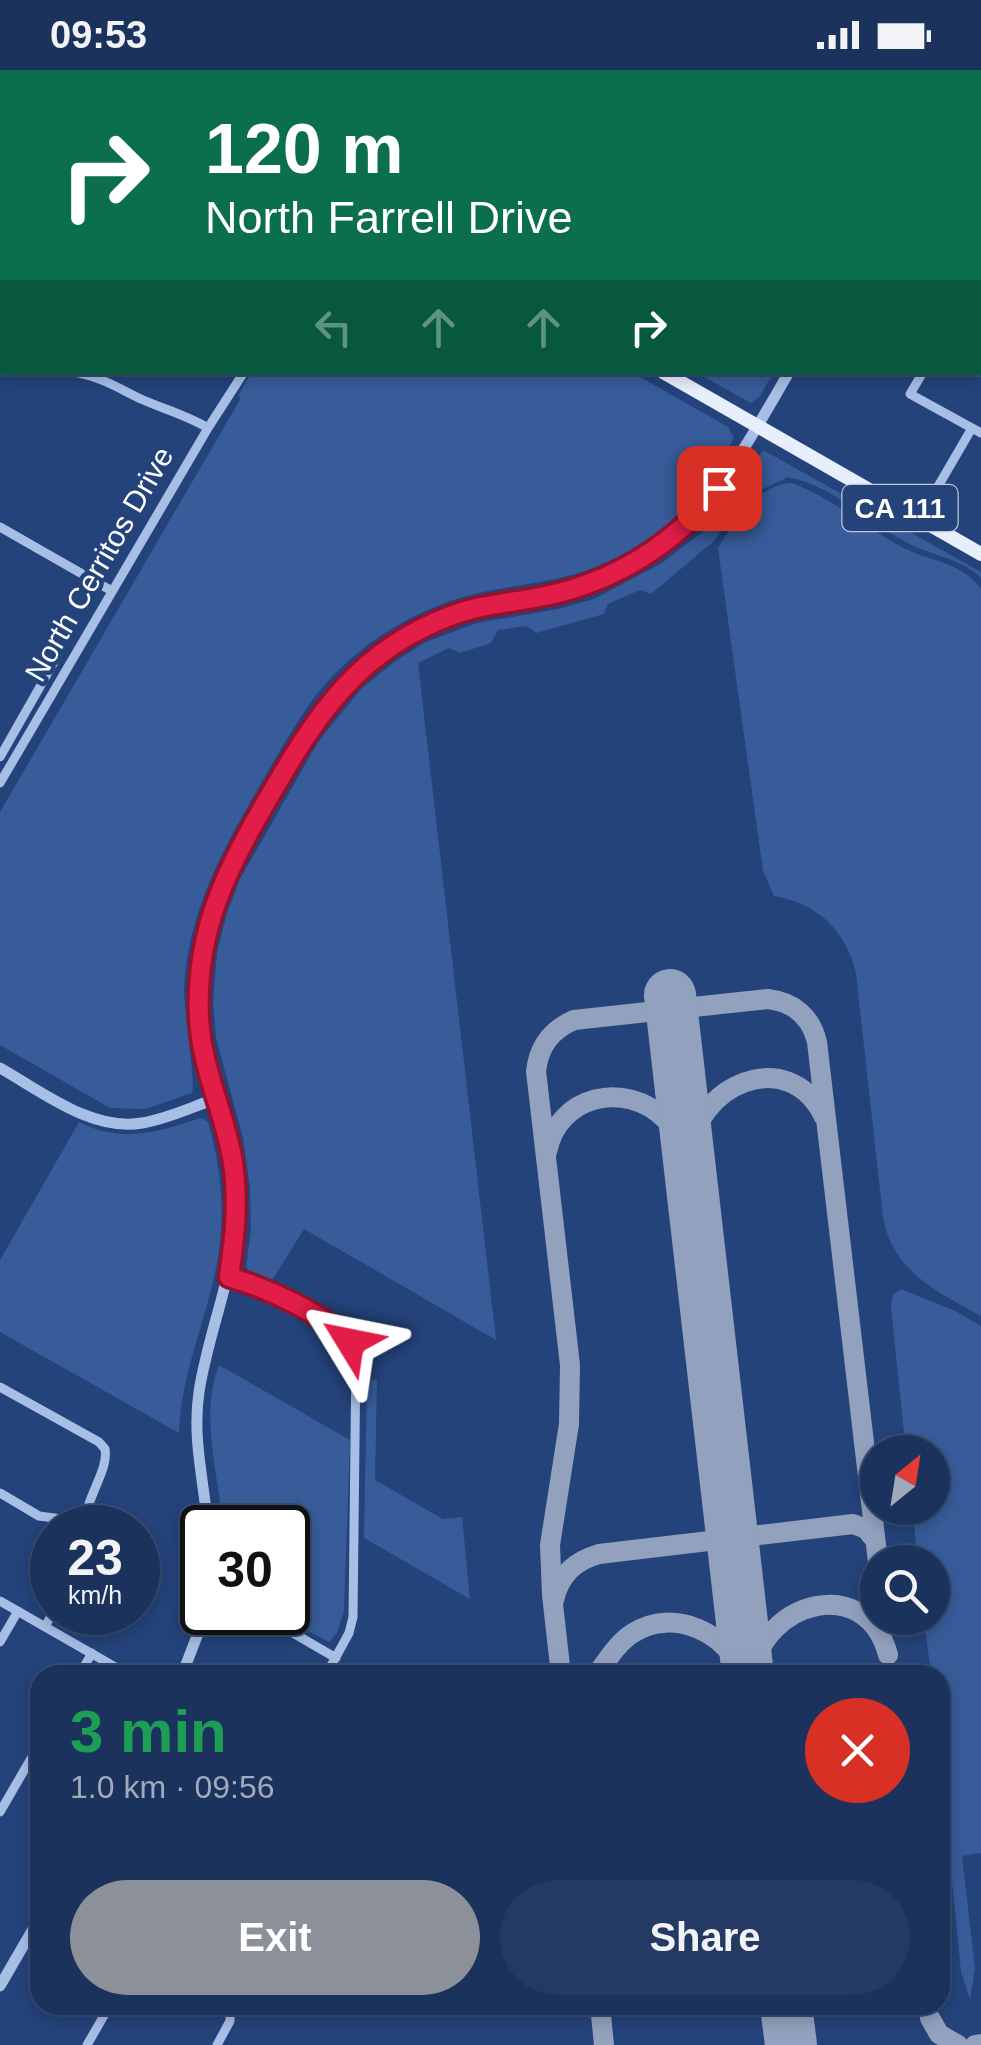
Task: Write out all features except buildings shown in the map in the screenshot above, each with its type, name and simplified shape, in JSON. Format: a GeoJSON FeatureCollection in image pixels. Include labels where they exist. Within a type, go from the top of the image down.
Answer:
{"type":"FeatureCollection","features":[{"type":"Feature","properties":{"kind":"main road","name":"CA 111"},"geometry":{"type":"LineString","coordinates":[[667,375],[981,554]]}},
{"type":"Feature","properties":{"kind":"street"},"geometry":{"type":"LineString","coordinates":[[88,375],[103,378],[208,428]]}},
{"type":"Feature","properties":{"kind":"street","name":"North Cerritos Drive"},"geometry":{"type":"LineString","coordinates":[[0,783],[242,375]]}},
{"type":"Feature","properties":{"kind":"street"},"geometry":{"type":"LineString","coordinates":[[205,1505],[198,1457],[198,1394],[229,1277],[236,1190],[228,1142],[202,1052],[201,960],[209,920],[236,854],[307,733],[328,704],[379,654],[424,627],[481,606],[584,586],[644,558],[698,513],[725,480],[787,375]]}},
{"type":"Feature","properties":{"kind":"street"},"geometry":{"type":"LineString","coordinates":[[919,519],[976,431],[910,394],[921,375]]}},
{"type":"Feature","properties":{"kind":"street"},"geometry":{"type":"LineString","coordinates":[[0,528],[112,591]]}},
{"type":"Feature","properties":{"kind":"street"},"geometry":{"type":"LineString","coordinates":[[0,757],[58,655],[58,638]]}},
{"type":"Feature","properties":{"kind":"street"},"geometry":{"type":"LineString","coordinates":[[0,1068],[84,1114],[107,1122],[142,1123],[215,1099]]}},
{"type":"Feature","properties":{"kind":"street"},"geometry":{"type":"LineString","coordinates":[[229,1277],[272,1291],[340,1331],[356,1353],[354,1617],[332,1665]]}},
{"type":"Feature","properties":{"kind":"street"},"geometry":{"type":"LineString","coordinates":[[0,1386],[105,1449],[104,1464],[86,1505]]}},
{"type":"Feature","properties":{"kind":"street"},"geometry":{"type":"LineString","coordinates":[[0,1494],[30,1511]]}},
{"type":"Feature","properties":{"kind":"street"},"geometry":{"type":"LineString","coordinates":[[0,1601],[30,1618]]}},
{"type":"Feature","properties":{"kind":"street"},"geometry":{"type":"LineString","coordinates":[[0,1642],[18,1611]]}},
{"type":"Feature","properties":{"kind":"street"},"geometry":{"type":"LineString","coordinates":[[60,1635],[111,1665]]}},
{"type":"Feature","properties":{"kind":"street"},"geometry":{"type":"LineString","coordinates":[[186,1665],[197,1635]]}},
{"type":"Feature","properties":{"kind":"street"},"geometry":{"type":"LineString","coordinates":[[296,1635],[336,1658]]}},
{"type":"Feature","properties":{"kind":"street"},"geometry":{"type":"LineString","coordinates":[[85,1665],[92,1654]]}},
{"type":"Feature","properties":{"kind":"street"},"geometry":{"type":"LineString","coordinates":[[0,1812],[30,1760]]}},
{"type":"Feature","properties":{"kind":"street"},"geometry":{"type":"LineString","coordinates":[[0,1986],[30,1934]]}},
{"type":"Feature","properties":{"kind":"street"},"geometry":{"type":"LineString","coordinates":[[87,2045],[104,2015]]}},
{"type":"Feature","properties":{"kind":"street"},"geometry":{"type":"LineString","coordinates":[[216,2045],[230,2015]]}},
{"type":"Feature","properties":{"kind":"shaded area"},"geometry":{"type":"Polygon","coordinates":[[[250,375],[637,375],[728,427],[734,438],[717,468],[681,511],[637,547],[573,575],[465,596],[421,613],[361,650],[326,683],[293,729],[250,803],[201,905],[184,989],[192,1093],[145,1109],[110,1108],[0,1045],[0,812],[241,398],[238,396],[250,375]]]}},
{"type":"Feature","properties":{"kind":"shaded area"},"geometry":{"type":"Polygon","coordinates":[[[701,375],[772,375],[760,396],[751,403],[701,375]]]}},
{"type":"Feature","properties":{"kind":"shaded area"},"geometry":{"type":"Polygon","coordinates":[[[763,450],[981,572],[981,578],[963,565],[904,541],[819,488],[788,477],[757,492],[738,496],[715,540],[651,594],[640,590],[608,604],[604,614],[536,633],[527,626],[498,630],[491,643],[460,653],[449,648],[418,663],[496,1340],[304,1229],[271,1282],[250,1274],[246,1266],[251,1230],[250,1188],[243,1138],[216,1038],[213,1003],[217,952],[240,879],[318,742],[362,688],[426,642],[477,623],[594,599],[662,563],[715,522],[763,450]]]}},
{"type":"Feature","properties":{"kind":"shaded area"},"geometry":{"type":"Polygon","coordinates":[[[792,483],[821,496],[900,546],[953,566],[981,588],[981,1316],[919,1278],[906,1266],[888,1236],[852,959],[828,921],[804,905],[774,896],[763,871],[718,548],[757,497],[792,483]]]}},
{"type":"Feature","properties":{"kind":"shaded area"},"geometry":{"type":"Polygon","coordinates":[[[201,1118],[208,1122],[217,1158],[221,1231],[211,1289],[184,1390],[179,1433],[0,1332],[0,1260],[79,1122],[110,1133],[140,1134],[201,1118]]]}},
{"type":"Feature","properties":{"kind":"shaded area"},"geometry":{"type":"Polygon","coordinates":[[[901,1289],[981,1326],[981,1853],[962,1856],[975,1969],[970,1999],[961,1972],[950,1861],[950,1665],[930,1665],[926,1635],[950,1635],[950,1545],[916,1545],[914,1525],[950,1525],[950,1435],[904,1435],[893,1295],[901,1289]]]}},
{"type":"Feature","properties":{"kind":"shaded area"},"geometry":{"type":"Polygon","coordinates":[[[219,1365],[350,1440],[344,1611],[337,1633],[329,1642],[310,1632],[310,1505],[220,1505],[210,1425],[219,1365]]]}},
{"type":"Feature","properties":{"kind":"shaded area"},"geometry":{"type":"Polygon","coordinates":[[[367,1380],[377,1380],[375,1480],[443,1519],[462,1517],[470,1599],[364,1538],[367,1380]]]}},
{"type":"Feature","properties":{"kind":"taxiway"},"geometry":{"type":"LineString","coordinates":[[560,1665],[550,1545],[569,1424],[570,1365],[536,1071],[548,1040],[574,1020],[768,999],[793,1007],[806,1018],[817,1042],[876,1545]]}},
{"type":"Feature","properties":{"kind":"taxiway"},"geometry":{"type":"LineString","coordinates":[[690,1158],[695,1132],[707,1110],[724,1093],[745,1082],[767,1078],[789,1082],[808,1095],[824,1117]]}},
{"type":"Feature","properties":{"kind":"taxiway"},"geometry":{"type":"LineString","coordinates":[[547,1152],[564,1117],[579,1106],[613,1097],[649,1107],[665,1119],[677,1136],[690,1169]]}},
{"type":"Feature","properties":{"kind":"taxiway"},"geometry":{"type":"LineString","coordinates":[[554,1600],[570,1570],[599,1554],[853,1524],[866,1529],[875,1540]]}},
{"type":"Feature","properties":{"kind":"taxiway"},"geometry":{"type":"LineString","coordinates":[[755,1665],[760,1649],[775,1629],[794,1614],[816,1606],[839,1606],[859,1613],[877,1629],[888,1655]]}},
{"type":"Feature","properties":{"kind":"taxiway"},"geometry":{"type":"LineString","coordinates":[[604,1665],[627,1637],[665,1623],[698,1628],[725,1647],[739,1665]]}},
{"type":"Feature","properties":{"kind":"taxiway"},"geometry":{"type":"LineString","coordinates":[[601,2015],[604,2045]]}},
{"type":"Feature","properties":{"kind":"taxiway"},"geometry":{"type":"LineString","coordinates":[[930,2018],[939,2034],[958,2045]]}},
{"type":"Feature","properties":{"kind":"taxiway"},"geometry":{"type":"LineString","coordinates":[[975,2045],[981,2044]]}},
{"type":"Feature","properties":{"kind":"runway"},"geometry":{"type":"LineString","coordinates":[[670,995],[747,1665]]}},
{"type":"Feature","properties":{"kind":"runway"},"geometry":{"type":"LineString","coordinates":[[787,2015],[791,2045]]}},
{"type":"Feature","properties":{"kind":"route"},"geometry":{"type":"LineString","coordinates":[[350,1342],[340,1331],[272,1291],[229,1277],[236,1222],[234,1174],[202,1052],[198,1000],[205,936],[226,873],[316,718],[352,677],[379,654],[424,627],[464,611],[560,593],[626,568],[680,530],[719,488]]}}]}
